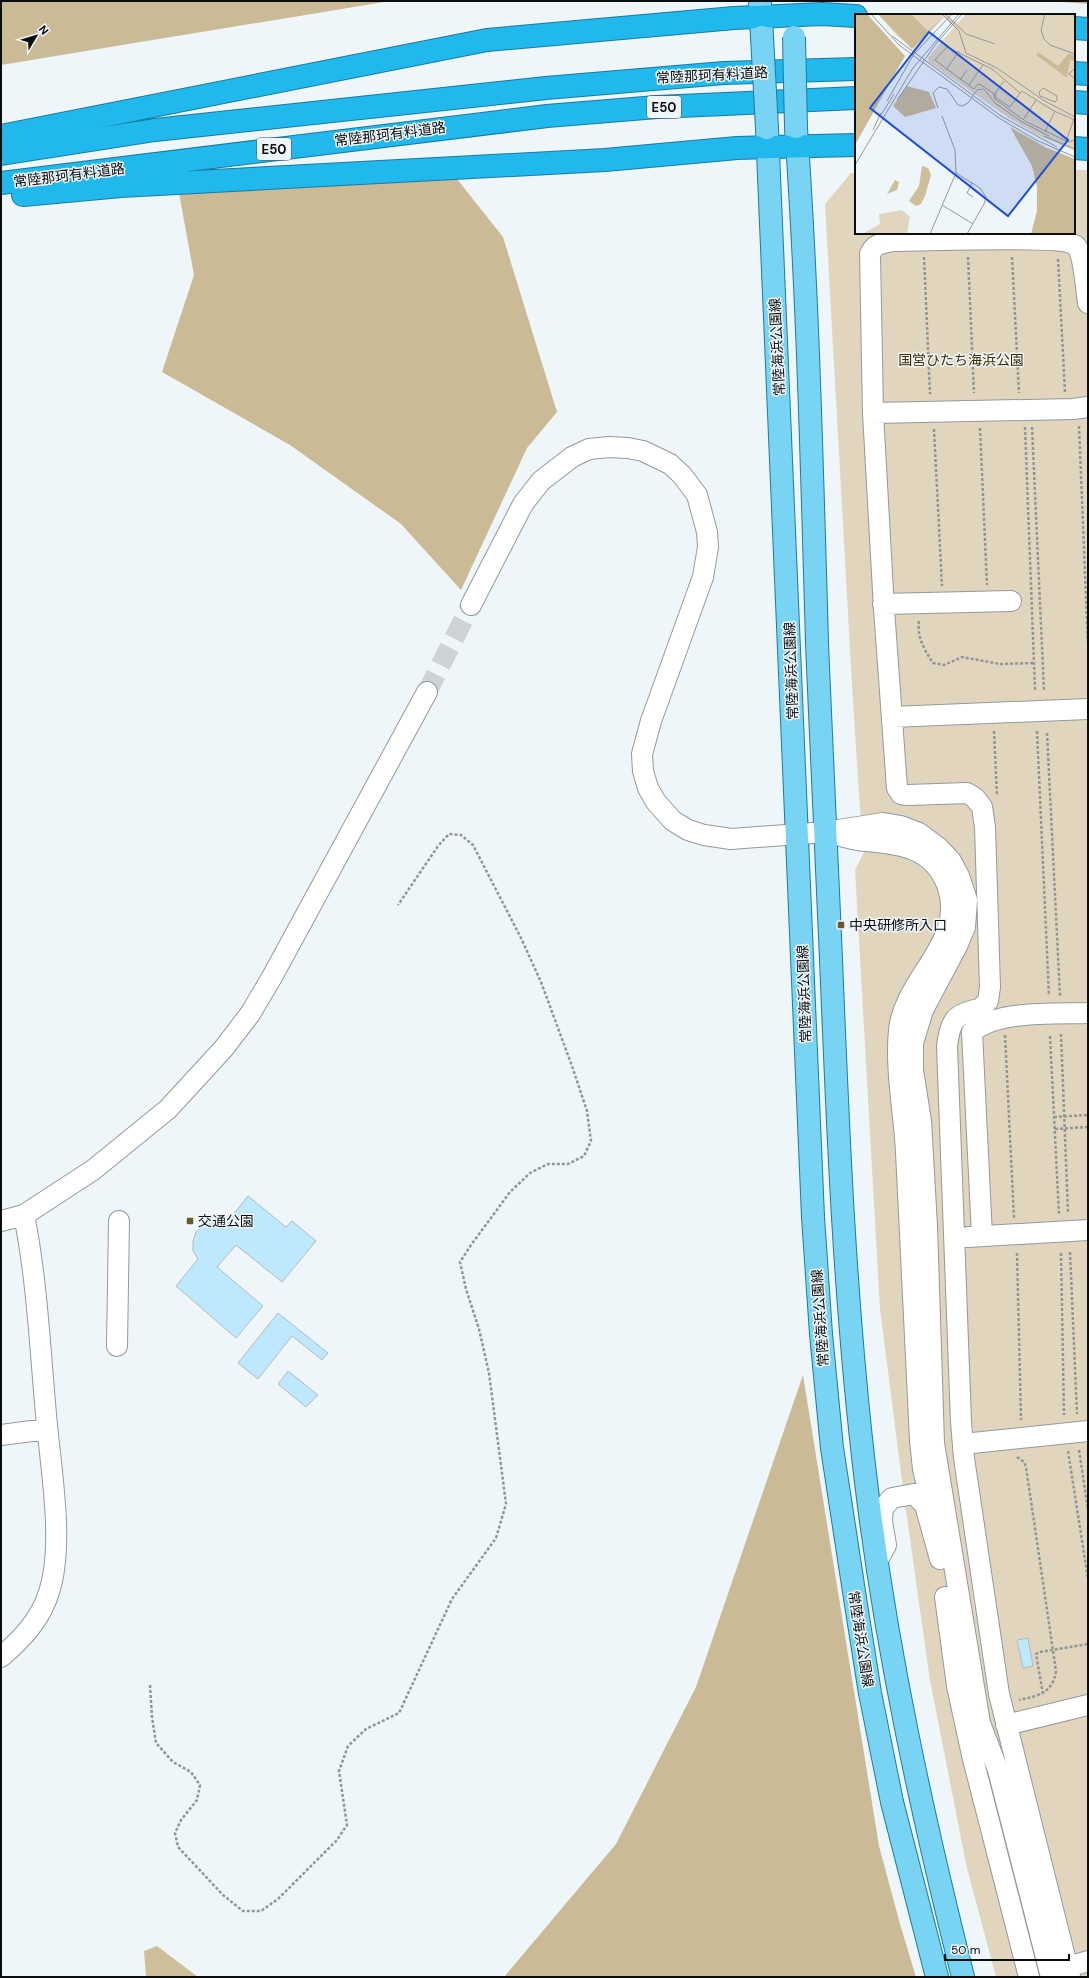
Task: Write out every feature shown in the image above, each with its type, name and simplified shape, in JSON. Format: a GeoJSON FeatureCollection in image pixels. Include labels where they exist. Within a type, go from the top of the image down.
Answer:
{"type":"FeatureCollection","features":[{"type":"Feature","properties":{"kind":"highway"},"geometry":{"type":"LineString","coordinates":[[1,136],[487,40],[717,19],[761,18],[793,8],[822,14],[855,16]]}},
{"type":"Feature","properties":{"kind":"highway"},"geometry":{"type":"LineString","coordinates":[[1075,28],[1088,29]]}},
{"type":"Feature","properties":{"kind":"highway","name":"常陸那珂有料道路"},"geometry":{"type":"LineString","coordinates":[[1,154],[155,130],[546,88],[660,78],[855,69]]}},
{"type":"Feature","properties":{"kind":"highway"},"geometry":{"type":"LineString","coordinates":[[1075,73],[1088,74]]}},
{"type":"Feature","properties":{"kind":"highway","name":"常陸那珂有料道路"},"geometry":{"type":"LineString","coordinates":[[1,183],[547,116],[657,107],[855,98]]}},
{"type":"Feature","properties":{"kind":"highway"},"geometry":{"type":"LineString","coordinates":[[1075,102],[1088,103]]}},
{"type":"Feature","properties":{"kind":"highway"},"geometry":{"type":"LineString","coordinates":[[1,197],[121,186],[597,161],[737,148],[768,138],[797,137],[855,145]]}},
{"type":"Feature","properties":{"kind":"highway"},"geometry":{"type":"LineString","coordinates":[[1075,148],[1088,149]]}},
{"type":"Feature","properties":{"kind":"main road","name":"常陸海浜公園線"},"geometry":{"type":"LineString","coordinates":[[793,8],[797,137],[807,332],[818,676],[843,1228],[861,1433],[877,1562],[898,1684],[918,1782],[943,1897],[963,1977]]}},
{"type":"Feature","properties":{"kind":"main road","name":"常陸海浜公園線"},"geometry":{"type":"LineString","coordinates":[[761,18],[768,138],[813,1218],[821,1334],[832,1448],[870,1693],[892,1802],[937,1977]]}},
{"type":"Feature","properties":{"kind":"lane"},"geometry":{"type":"LineString","coordinates":[[982,1236],[971,1037],[972,1032],[988,1001],[990,987],[982,807],[976,798],[967,793],[908,795],[901,794],[897,788],[883,604],[873,413],[870,254],[873,248],[880,243],[892,241],[1057,240],[1069,242],[1077,247],[1080,254],[1088,303]]}},
{"type":"Feature","properties":{"kind":"lane"},"geometry":{"type":"LineString","coordinates":[[873,413],[1080,408]]}},
{"type":"Feature","properties":{"kind":"lane"},"geometry":{"type":"LineString","coordinates":[[471,605],[523,504],[541,481],[572,457],[589,449],[609,447],[628,448],[643,452],[670,464],[682,475],[697,496],[704,519],[708,547],[703,577],[651,721],[642,754],[643,771],[648,788],[664,812],[673,821],[688,830],[704,835],[731,839],[826,832],[883,823],[901,826],[919,833],[939,848],[951,861],[960,876],[967,900],[965,927],[958,946],[910,1016],[899,1027],[897,1051],[904,1113],[920,1440],[923,1469],[935,1518],[957,1686],[972,1754],[1029,1977]]}},
{"type":"Feature","properties":{"kind":"lane"},"geometry":{"type":"LineString","coordinates":[[883,604],[1011,601]]}},
{"type":"Feature","properties":{"kind":"lane"},"geometry":{"type":"LineString","coordinates":[[1,1221],[24,1215],[93,1170],[142,1132],[178,1098],[224,1048],[250,1014],[272,977],[427,692]]}},
{"type":"Feature","properties":{"kind":"lane"},"geometry":{"type":"LineString","coordinates":[[892,717],[1088,709]]}},
{"type":"Feature","properties":{"kind":"lane"},"geometry":{"type":"LineString","coordinates":[[1088,1013],[980,1018],[968,1011],[956,1017],[950,1028],[947,1046],[963,1444],[999,1694],[1013,1723],[1069,1972],[1088,1961]]}},
{"type":"Feature","properties":{"kind":"lane"},"geometry":{"type":"LineString","coordinates":[[910,1016],[950,1028]]}},
{"type":"Feature","properties":{"kind":"lane"},"geometry":{"type":"LineString","coordinates":[[910,1016],[913,1043],[913,1070],[922,1128],[932,1344],[934,1443],[989,1773],[1038,1977]]}},
{"type":"Feature","properties":{"kind":"lane"},"geometry":{"type":"LineString","coordinates":[[1,1656],[20,1641],[38,1617],[50,1592],[55,1562],[56,1530],[47,1429],[31,1252],[24,1215]]}},
{"type":"Feature","properties":{"kind":"lane"},"geometry":{"type":"LineString","coordinates":[[117,1346],[119,1222]]}},
{"type":"Feature","properties":{"kind":"lane"},"geometry":{"type":"LineString","coordinates":[[954,1238],[1088,1230]]}},
{"type":"Feature","properties":{"kind":"lane"},"geometry":{"type":"LineString","coordinates":[[1,1435],[47,1429]]}},
{"type":"Feature","properties":{"kind":"lane"},"geometry":{"type":"LineString","coordinates":[[963,1444],[1088,1431]]}},
{"type":"Feature","properties":{"kind":"lane"},"geometry":{"type":"LineString","coordinates":[[877,1562],[886,1545],[882,1522],[883,1508],[892,1498],[914,1494],[925,1505],[940,1559]]}},
{"type":"Feature","properties":{"kind":"lane"},"geometry":{"type":"LineString","coordinates":[[1013,1723],[1088,1705]]}},
{"type":"Feature","properties":{"kind":"lane"},"geometry":{"type":"LineString","coordinates":[[980,1723],[998,1770],[1051,1977]]}},
{"type":"Feature","properties":{"kind":"path"},"geometry":{"type":"LineString","coordinates":[[1057,240],[1065,395],[1080,408],[1079,426],[1088,646]]}},
{"type":"Feature","properties":{"kind":"path"},"geometry":{"type":"LineString","coordinates":[[1012,252],[1018,391],[1027,409],[1034,431],[1044,691]]}},
{"type":"Feature","properties":{"kind":"path"},"geometry":{"type":"LineString","coordinates":[[1027,409],[1024,431],[1035,690]]}},
{"type":"Feature","properties":{"kind":"path"},"geometry":{"type":"LineString","coordinates":[[921,603],[918,629],[921,645],[933,663],[944,664],[962,657],[1000,664],[1034,663]]}},
{"type":"Feature","properties":{"kind":"path"},"geometry":{"type":"LineString","coordinates":[[994,712],[997,800]]}},
{"type":"Feature","properties":{"kind":"path"},"geometry":{"type":"LineString","coordinates":[[1037,731],[1050,1000]]}},
{"type":"Feature","properties":{"kind":"path"},"geometry":{"type":"LineString","coordinates":[[1047,732],[1061,1001]]}},
{"type":"Feature","properties":{"kind":"path"},"geometry":{"type":"LineString","coordinates":[[150,1685],[152,1717],[156,1743],[173,1762],[191,1772],[200,1785],[197,1800],[181,1820],[175,1834],[178,1847],[223,1895],[243,1911],[261,1911],[278,1898],[337,1840],[347,1825],[339,1771],[348,1746],[366,1729],[399,1713],[452,1599],[496,1538],[506,1504],[500,1454],[489,1373],[479,1329],[466,1289],[460,1262],[510,1192],[530,1173],[548,1164],[568,1164],[584,1156],[591,1141],[588,1111],[541,982],[508,912],[473,845],[461,835],[449,834],[438,846],[398,905]]}},
{"type":"Feature","properties":{"kind":"path"},"geometry":{"type":"LineString","coordinates":[[1005,1017],[1023,1438]]}},
{"type":"Feature","properties":{"kind":"path"},"geometry":{"type":"LineString","coordinates":[[1061,1034],[1068,1214]]}},
{"type":"Feature","properties":{"kind":"path"},"geometry":{"type":"LineString","coordinates":[[1050,1036],[1058,1215]]}},
{"type":"Feature","properties":{"kind":"path"},"geometry":{"type":"LineString","coordinates":[[1054,1117],[1088,1116]]}},
{"type":"Feature","properties":{"kind":"path"},"geometry":{"type":"LineString","coordinates":[[1055,1129],[1088,1127]]}},
{"type":"Feature","properties":{"kind":"path"},"geometry":{"type":"LineString","coordinates":[[1070,1252],[1077,1414]]}},
{"type":"Feature","properties":{"kind":"path"},"geometry":{"type":"LineString","coordinates":[[1061,1253],[1064,1415]]}},
{"type":"Feature","properties":{"kind":"path"},"geometry":{"type":"LineString","coordinates":[[1079,1449],[1088,1510]]}},
{"type":"Feature","properties":{"kind":"path"},"geometry":{"type":"LineString","coordinates":[[1068,1451],[1088,1580]]}},
{"type":"Feature","properties":{"kind":"path"},"geometry":{"type":"LineString","coordinates":[[1011,1455],[1020,1458],[1026,1467],[1056,1676],[1049,1688],[1043,1694],[1015,1702],[1013,1723]]}},
{"type":"Feature","properties":{"kind":"path"},"geometry":{"type":"LineString","coordinates":[[1043,1694],[1036,1654],[1053,1649],[1088,1644]]}},
{"type":"Feature","properties":{"kind":"green space","name":"国営ひたち海浜公園"},"geometry":{"type":"Polygon","coordinates":[[[1075,170],[1088,170],[1088,1977],[996,1977],[967,1868],[930,1681],[904,1496],[880,1309],[855,870],[865,850],[860,809],[852,685],[825,204],[851,173],[855,173],[855,234],[1075,234],[1075,170]]]}},
{"type":"Feature","properties":{"kind":"shaded area"},"geometry":{"type":"Polygon","coordinates":[[[1,1],[390,1],[1,65],[1,1]]]}},
{"type":"Feature","properties":{"kind":"shaded area"},"geometry":{"type":"Polygon","coordinates":[[[1049,1],[1088,1],[1088,4],[1049,1]]]}},
{"type":"Feature","properties":{"kind":"shaded area"},"geometry":{"type":"Polygon","coordinates":[[[457,179],[503,237],[557,412],[527,448],[461,590],[401,524],[290,445],[162,372],[194,275],[179,193],[457,179]]]}},
{"type":"Feature","properties":{"kind":"shaded area"},"geometry":{"type":"Polygon","coordinates":[[[803,1375],[879,1846],[916,1977],[504,1977],[616,1844],[696,1687],[803,1375]]]}},
{"type":"Feature","properties":{"kind":"shaded area"},"geometry":{"type":"Polygon","coordinates":[[[157,1946],[198,1977],[146,1977],[144,1951],[157,1946]]]}},
{"type":"Feature","properties":{"kind":"building"},"geometry":{"type":"Polygon","coordinates":[[[248,1196],[286,1227],[292,1221],[316,1241],[282,1282],[236,1245],[217,1267],[263,1306],[236,1338],[176,1286],[198,1259],[193,1251],[193,1241],[196,1232],[207,1223],[218,1220],[229,1220],[248,1196]]]}},
{"type":"Feature","properties":{"kind":"building"},"geometry":{"type":"Polygon","coordinates":[[[278,1313],[328,1353],[322,1360],[292,1336],[258,1379],[238,1363],[278,1313]]]}},
{"type":"Feature","properties":{"kind":"building"},"geometry":{"type":"Polygon","coordinates":[[[288,1371],[318,1395],[306,1407],[278,1384],[288,1371]]]}},
{"type":"Feature","properties":{"kind":"building"},"geometry":{"type":"Polygon","coordinates":[[[1028,1638],[1033,1666],[1023,1668],[1017,1640],[1028,1638]]]}},
{"type":"Feature","properties":{"kind":"tunnel"},"geometry":{"type":"LineString","coordinates":[[427,692],[471,605]]}},
{"type":"Feature","properties":{"kind":"place","name":"中央研修所入口"},"geometry":{"type":"Point","coordinates":[841,925]}},
{"type":"Feature","properties":{"kind":"place","name":"交通公園"},"geometry":{"type":"Point","coordinates":[190,1221]}}]}
